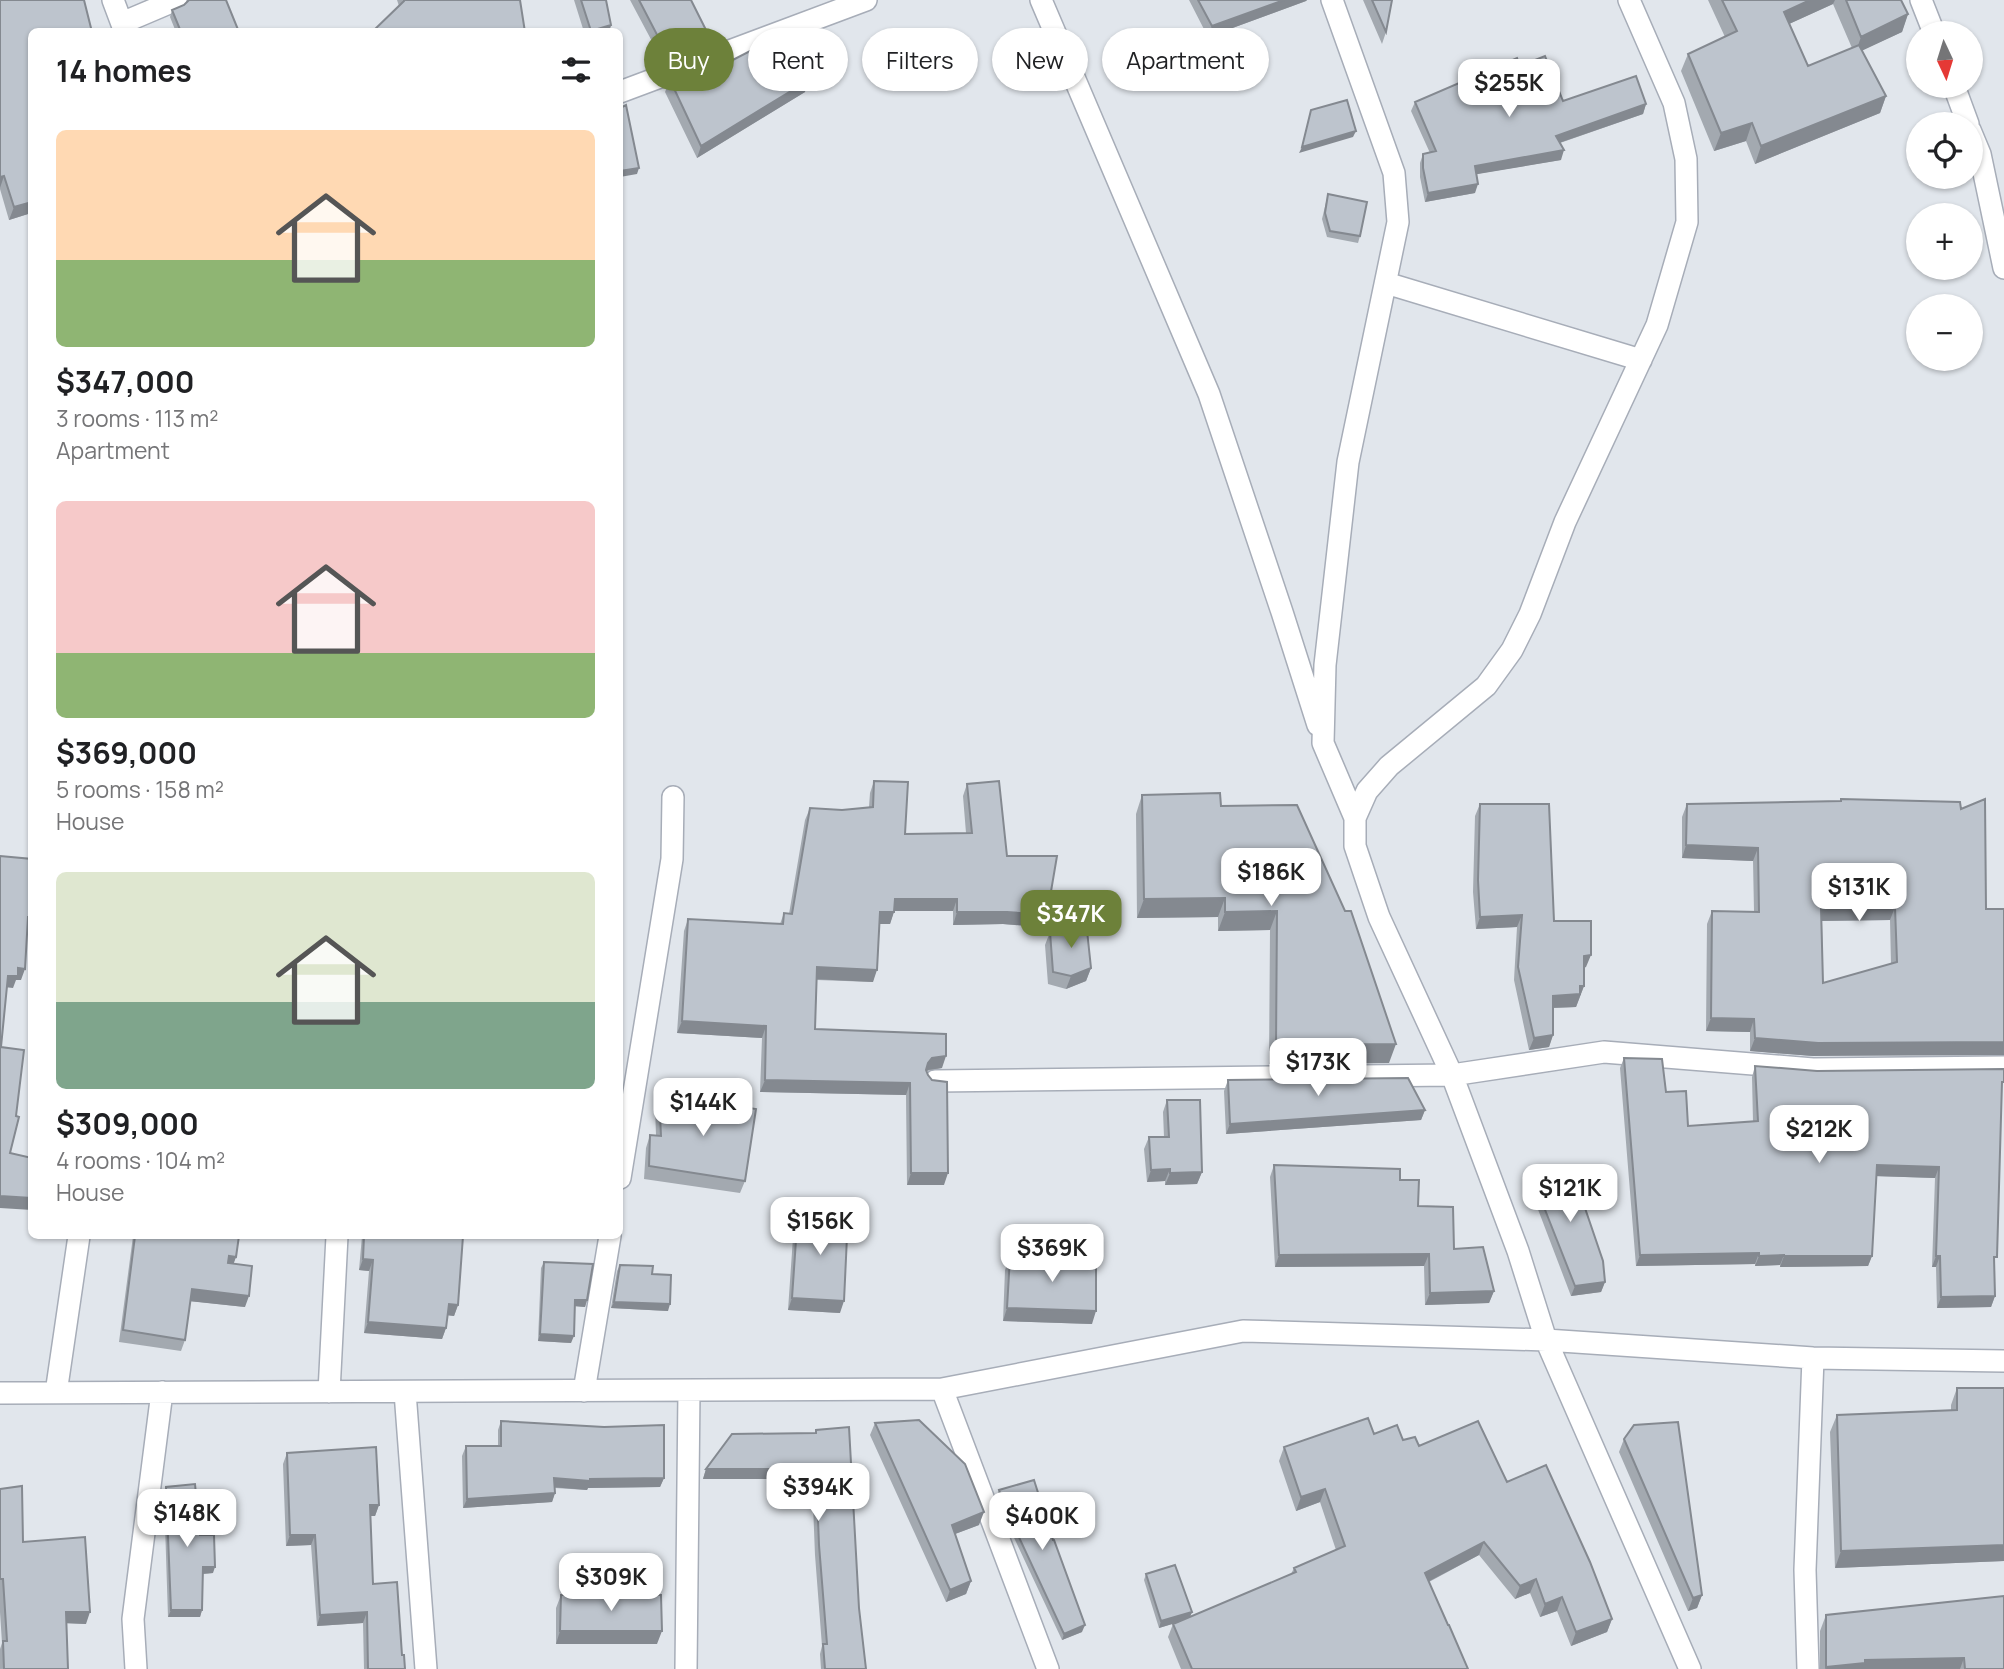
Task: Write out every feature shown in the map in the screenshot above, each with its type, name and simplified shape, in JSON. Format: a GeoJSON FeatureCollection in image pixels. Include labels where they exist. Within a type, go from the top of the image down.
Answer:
{"type":"FeatureCollection","features":[{"type":"Feature","properties":{"kind":"street"},"geometry":{"type":"LineString","coordinates":[[113,0],[123,27],[176,0]]}},
{"type":"Feature","properties":{"kind":"street"},"geometry":{"type":"LineString","coordinates":[[623,91],[866,0]]}},
{"type":"Feature","properties":{"kind":"street"},"geometry":{"type":"LineString","coordinates":[[1041,0],[1209,394],[1324,743],[1354,818],[1355,846],[1379,917],[1452,1076],[1518,1251],[1546,1340],[1690,1669]]}},
{"type":"Feature","properties":{"kind":"street"},"geometry":{"type":"LineString","coordinates":[[1324,743],[1325,665],[1348,462],[1398,222],[1394,173],[1332,0]]}},
{"type":"Feature","properties":{"kind":"street"},"geometry":{"type":"LineString","coordinates":[[1354,818],[1367,791],[1389,766],[1486,686],[1512,650],[1530,614],[1565,522],[1657,325],[1688,222],[1686,159],[1674,103],[1629,0]]}},
{"type":"Feature","properties":{"kind":"street"},"geometry":{"type":"LineString","coordinates":[[1921,0],[1929,21]]}},
{"type":"Feature","properties":{"kind":"street"},"geometry":{"type":"LineString","coordinates":[[1983,168],[2004,268]]}},
{"type":"Feature","properties":{"kind":"street"},"geometry":{"type":"LineString","coordinates":[[1386,283],[1641,360]]}},
{"type":"Feature","properties":{"kind":"street"},"geometry":{"type":"LineString","coordinates":[[623,1160],[672,859],[673,797]]}},
{"type":"Feature","properties":{"kind":"street"},"geometry":{"type":"LineString","coordinates":[[935,1081],[1452,1076],[1604,1052],[1813,1069],[2004,1067]]}},
{"type":"Feature","properties":{"kind":"street"},"geometry":{"type":"LineString","coordinates":[[56,1393],[79,1239]]}},
{"type":"Feature","properties":{"kind":"street"},"geometry":{"type":"LineString","coordinates":[[329,1392],[337,1239]]}},
{"type":"Feature","properties":{"kind":"street"},"geometry":{"type":"LineString","coordinates":[[584,1391],[609,1239]]}},
{"type":"Feature","properties":{"kind":"street"},"geometry":{"type":"LineString","coordinates":[[0,1393],[942,1389],[1243,1331],[1546,1340],[1813,1359],[2004,1361]]}},
{"type":"Feature","properties":{"kind":"street"},"geometry":{"type":"LineString","coordinates":[[1808,1669],[1805,1570],[1813,1359]]}},
{"type":"Feature","properties":{"kind":"street"},"geometry":{"type":"LineString","coordinates":[[942,1389],[1048,1669]]}},
{"type":"Feature","properties":{"kind":"street"},"geometry":{"type":"LineString","coordinates":[[686,1669],[689,1391]]}},
{"type":"Feature","properties":{"kind":"street"},"geometry":{"type":"LineString","coordinates":[[136,1669],[133,1619],[162,1392]]}},
{"type":"Feature","properties":{"kind":"street"},"geometry":{"type":"LineString","coordinates":[[405,1392],[426,1669]]}},
{"type":"Feature","properties":{"kind":"building"},"geometry":{"type":"Polygon","coordinates":[[[0,0],[84,0],[91,28],[28,28],[28,203],[14,207],[4,176],[0,177],[0,0]]]}},
{"type":"Feature","properties":{"kind":"building"},"geometry":{"type":"Polygon","coordinates":[[[189,0],[226,0],[237,28],[179,28],[172,10],[189,0]]]}},
{"type":"Feature","properties":{"kind":"building"},"geometry":{"type":"Polygon","coordinates":[[[520,0],[524,28],[376,28],[404,1],[520,0]]]}},
{"type":"Feature","properties":{"kind":"building"},"geometry":{"type":"Polygon","coordinates":[[[581,0],[606,0],[611,25],[590,28],[581,0]]]}},
{"type":"Feature","properties":{"kind":"building"},"geometry":{"type":"Polygon","coordinates":[[[639,0],[691,0],[705,28],[654,28],[639,0]]]}},
{"type":"Feature","properties":{"kind":"building"},"geometry":{"type":"Polygon","coordinates":[[[1198,0],[1284,0],[1212,26],[1198,0]]]}},
{"type":"Feature","properties":{"kind":"building"},"geometry":{"type":"Polygon","coordinates":[[[1372,0],[1392,0],[1386,32],[1372,0]]]}},
{"type":"Feature","properties":{"kind":"building"},"geometry":{"type":"Polygon","coordinates":[[[1722,0],[1810,0],[1784,12],[1808,66],[1859,45],[1886,96],[1761,146],[1752,123],[1721,133],[1688,54],[1737,31],[1722,0]]]}},
{"type":"Feature","properties":{"kind":"building"},"geometry":{"type":"Polygon","coordinates":[[[1846,0],[1901,0],[1908,14],[1861,37],[1846,0]]]}},
{"type":"Feature","properties":{"kind":"building"},"geometry":{"type":"Polygon","coordinates":[[[748,52],[748,91],[791,91],[701,146],[675,91],[734,91],[734,59],[748,52]]]}},
{"type":"Feature","properties":{"kind":"building"},"geometry":{"type":"Polygon","coordinates":[[[1545,56],[1563,101],[1636,76],[1646,104],[1556,136],[1564,150],[1475,166],[1478,184],[1428,193],[1423,154],[1436,151],[1415,102],[1517,58],[1520,66],[1545,56]]]}},
{"type":"Feature","properties":{"kind":"building"},"geometry":{"type":"Polygon","coordinates":[[[1347,100],[1356,131],[1302,147],[1311,110],[1347,100]]]}},
{"type":"Feature","properties":{"kind":"building"},"geometry":{"type":"Polygon","coordinates":[[[626,105],[639,168],[623,171],[623,106],[626,105]]]}},
{"type":"Feature","properties":{"kind":"building"},"geometry":{"type":"Polygon","coordinates":[[[1328,194],[1367,202],[1360,236],[1330,231],[1325,213],[1328,194]]]}},
{"type":"Feature","properties":{"kind":"building"},"geometry":{"type":"Polygon","coordinates":[[[874,781],[908,782],[905,834],[972,833],[967,784],[999,781],[1007,856],[1057,856],[1047,915],[957,912],[957,899],[895,899],[894,912],[880,912],[877,970],[817,967],[815,1029],[946,1034],[946,1056],[932,1058],[926,1070],[932,1080],[947,1082],[948,1173],[911,1173],[910,1083],[765,1080],[766,1026],[682,1021],[688,919],[783,924],[784,913],[792,914],[810,808],[842,810],[873,807],[874,781]]]}},
{"type":"Feature","properties":{"kind":"building"},"geometry":{"type":"Polygon","coordinates":[[[1220,793],[1221,806],[1297,805],[1345,911],[1351,911],[1396,1044],[1276,1045],[1277,911],[1225,912],[1225,898],[1144,899],[1142,795],[1220,793]]]}},
{"type":"Feature","properties":{"kind":"building"},"geometry":{"type":"Polygon","coordinates":[[[1985,799],[1986,909],[2004,909],[2004,1042],[1818,1043],[1755,1038],[1754,1019],[1711,1018],[1712,911],[1759,912],[1758,848],[1686,845],[1687,804],[1960,802],[1961,809],[1985,799]],[[1895,907],[1821,908],[1823,983],[1897,962],[1895,907]]]}},
{"type":"Feature","properties":{"kind":"building"},"geometry":{"type":"Polygon","coordinates":[[[1480,804],[1549,804],[1554,921],[1591,921],[1591,955],[1584,956],[1584,986],[1580,986],[1580,994],[1553,996],[1553,1035],[1534,1038],[1518,967],[1522,915],[1480,917],[1480,804]]]}},
{"type":"Feature","properties":{"kind":"building"},"geometry":{"type":"Polygon","coordinates":[[[0,856],[28,859],[25,969],[18,968],[18,976],[8,976],[1,1047],[24,1050],[16,1116],[19,1117],[10,1153],[28,1157],[28,1198],[0,1196],[0,856]]]}},
{"type":"Feature","properties":{"kind":"building"},"geometry":{"type":"Polygon","coordinates":[[[1086,921],[1091,968],[1071,976],[1053,972],[1050,932],[1086,921]]]}},
{"type":"Feature","properties":{"kind":"building"},"geometry":{"type":"Polygon","coordinates":[[[1624,1058],[1662,1059],[1666,1092],[1686,1091],[1688,1126],[1758,1121],[1755,1066],[1817,1071],[2004,1069],[1997,1257],[1994,1257],[1995,1296],[1941,1297],[1940,1256],[1936,1256],[1939,1167],[1877,1165],[1872,1256],[1759,1256],[1759,1253],[1640,1255],[1624,1058]]]}},
{"type":"Feature","properties":{"kind":"building"},"geometry":{"type":"Polygon","coordinates":[[[1408,1078],[1425,1110],[1230,1124],[1228,1080],[1408,1078]]]}},
{"type":"Feature","properties":{"kind":"building"},"geometry":{"type":"Polygon","coordinates":[[[659,1094],[756,1109],[745,1181],[649,1166],[650,1135],[661,1136],[659,1094]]]}},
{"type":"Feature","properties":{"kind":"building"},"geometry":{"type":"Polygon","coordinates":[[[1167,1100],[1200,1100],[1202,1172],[1170,1173],[1170,1169],[1151,1170],[1149,1137],[1169,1137],[1167,1100]]]}},
{"type":"Feature","properties":{"kind":"building"},"geometry":{"type":"Polygon","coordinates":[[[1274,1165],[1400,1169],[1400,1180],[1419,1180],[1418,1206],[1453,1207],[1454,1249],[1483,1247],[1494,1291],[1430,1293],[1429,1254],[1279,1255],[1274,1165]]]}},
{"type":"Feature","properties":{"kind":"building"},"geometry":{"type":"Polygon","coordinates":[[[1571,1167],[1603,1261],[1605,1282],[1575,1286],[1529,1169],[1571,1167]]]}},
{"type":"Feature","properties":{"kind":"building"},"geometry":{"type":"Polygon","coordinates":[[[798,1211],[848,1215],[844,1301],[792,1298],[798,1211]]]}},
{"type":"Feature","properties":{"kind":"building"},"geometry":{"type":"Polygon","coordinates":[[[135,1239],[239,1239],[236,1257],[229,1256],[228,1263],[252,1266],[249,1296],[192,1289],[185,1340],[123,1330],[135,1239]]]}},
{"type":"Feature","properties":{"kind":"building"},"geometry":{"type":"Polygon","coordinates":[[[364,1239],[463,1239],[458,1305],[449,1304],[446,1328],[368,1322],[373,1260],[363,1259],[364,1239]]]}},
{"type":"Feature","properties":{"kind":"building"},"geometry":{"type":"Polygon","coordinates":[[[1010,1257],[1096,1259],[1096,1311],[1007,1308],[1010,1257]]]}},
{"type":"Feature","properties":{"kind":"building"},"geometry":{"type":"Polygon","coordinates":[[[544,1262],[593,1264],[587,1300],[575,1300],[574,1336],[540,1334],[544,1262]]]}},
{"type":"Feature","properties":{"kind":"building"},"geometry":{"type":"Polygon","coordinates":[[[620,1265],[653,1266],[652,1274],[671,1275],[670,1304],[614,1302],[620,1265]]]}},
{"type":"Feature","properties":{"kind":"building"},"geometry":{"type":"Polygon","coordinates":[[[1957,1388],[2004,1388],[2004,1545],[1841,1551],[1837,1415],[1957,1410],[1957,1388]]]}},
{"type":"Feature","properties":{"kind":"building"},"geometry":{"type":"Polygon","coordinates":[[[1368,1418],[1374,1434],[1397,1425],[1403,1440],[1415,1437],[1419,1446],[1478,1421],[1507,1482],[1546,1465],[1590,1562],[1612,1619],[1576,1632],[1562,1597],[1545,1604],[1536,1579],[1520,1586],[1484,1542],[1425,1573],[1468,1669],[1192,1669],[1173,1624],[1296,1572],[1294,1568],[1345,1546],[1325,1489],[1301,1497],[1284,1447],[1368,1418]]]}},
{"type":"Feature","properties":{"kind":"building"},"geometry":{"type":"Polygon","coordinates":[[[919,1420],[965,1464],[984,1512],[952,1525],[971,1581],[950,1590],[875,1423],[919,1420]]]}},
{"type":"Feature","properties":{"kind":"building"},"geometry":{"type":"Polygon","coordinates":[[[501,1421],[604,1427],[664,1425],[664,1478],[590,1481],[554,1478],[555,1493],[467,1499],[466,1446],[501,1446],[501,1421]]]}},
{"type":"Feature","properties":{"kind":"building"},"geometry":{"type":"Polygon","coordinates":[[[1678,1422],[1702,1595],[1693,1598],[1624,1439],[1634,1425],[1678,1422]]]}},
{"type":"Feature","properties":{"kind":"building"},"geometry":{"type":"Polygon","coordinates":[[[849,1427],[859,1608],[866,1669],[825,1669],[823,1644],[827,1644],[816,1469],[706,1469],[732,1434],[816,1433],[816,1430],[849,1427]]]}},
{"type":"Feature","properties":{"kind":"building"},"geometry":{"type":"Polygon","coordinates":[[[376,1447],[379,1505],[370,1505],[373,1584],[397,1582],[405,1669],[368,1669],[367,1612],[320,1615],[315,1535],[290,1535],[287,1453],[376,1447]]]}},
{"type":"Feature","properties":{"kind":"building"},"geometry":{"type":"Polygon","coordinates":[[[1034,1480],[1085,1625],[1064,1634],[999,1490],[1034,1480]]]}},
{"type":"Feature","properties":{"kind":"building"},"geometry":{"type":"Polygon","coordinates":[[[195,1484],[200,1535],[214,1535],[215,1567],[203,1567],[202,1610],[171,1610],[166,1487],[195,1484]]]}},
{"type":"Feature","properties":{"kind":"building"},"geometry":{"type":"Polygon","coordinates":[[[22,1486],[23,1542],[85,1537],[90,1612],[66,1612],[68,1669],[4,1669],[3,1641],[7,1641],[3,1579],[0,1579],[0,1489],[22,1486]]]}},
{"type":"Feature","properties":{"kind":"building"},"geometry":{"type":"Polygon","coordinates":[[[1175,1565],[1192,1612],[1161,1621],[1146,1574],[1175,1565]]]}},
{"type":"Feature","properties":{"kind":"building"},"geometry":{"type":"Polygon","coordinates":[[[561,1595],[661,1595],[662,1631],[560,1631],[561,1595]]]}},
{"type":"Feature","properties":{"kind":"building"},"geometry":{"type":"Polygon","coordinates":[[[2004,1596],[2004,1669],[1965,1669],[1964,1658],[1865,1660],[1865,1663],[1826,1667],[1826,1615],[2004,1596]]]}}]}
